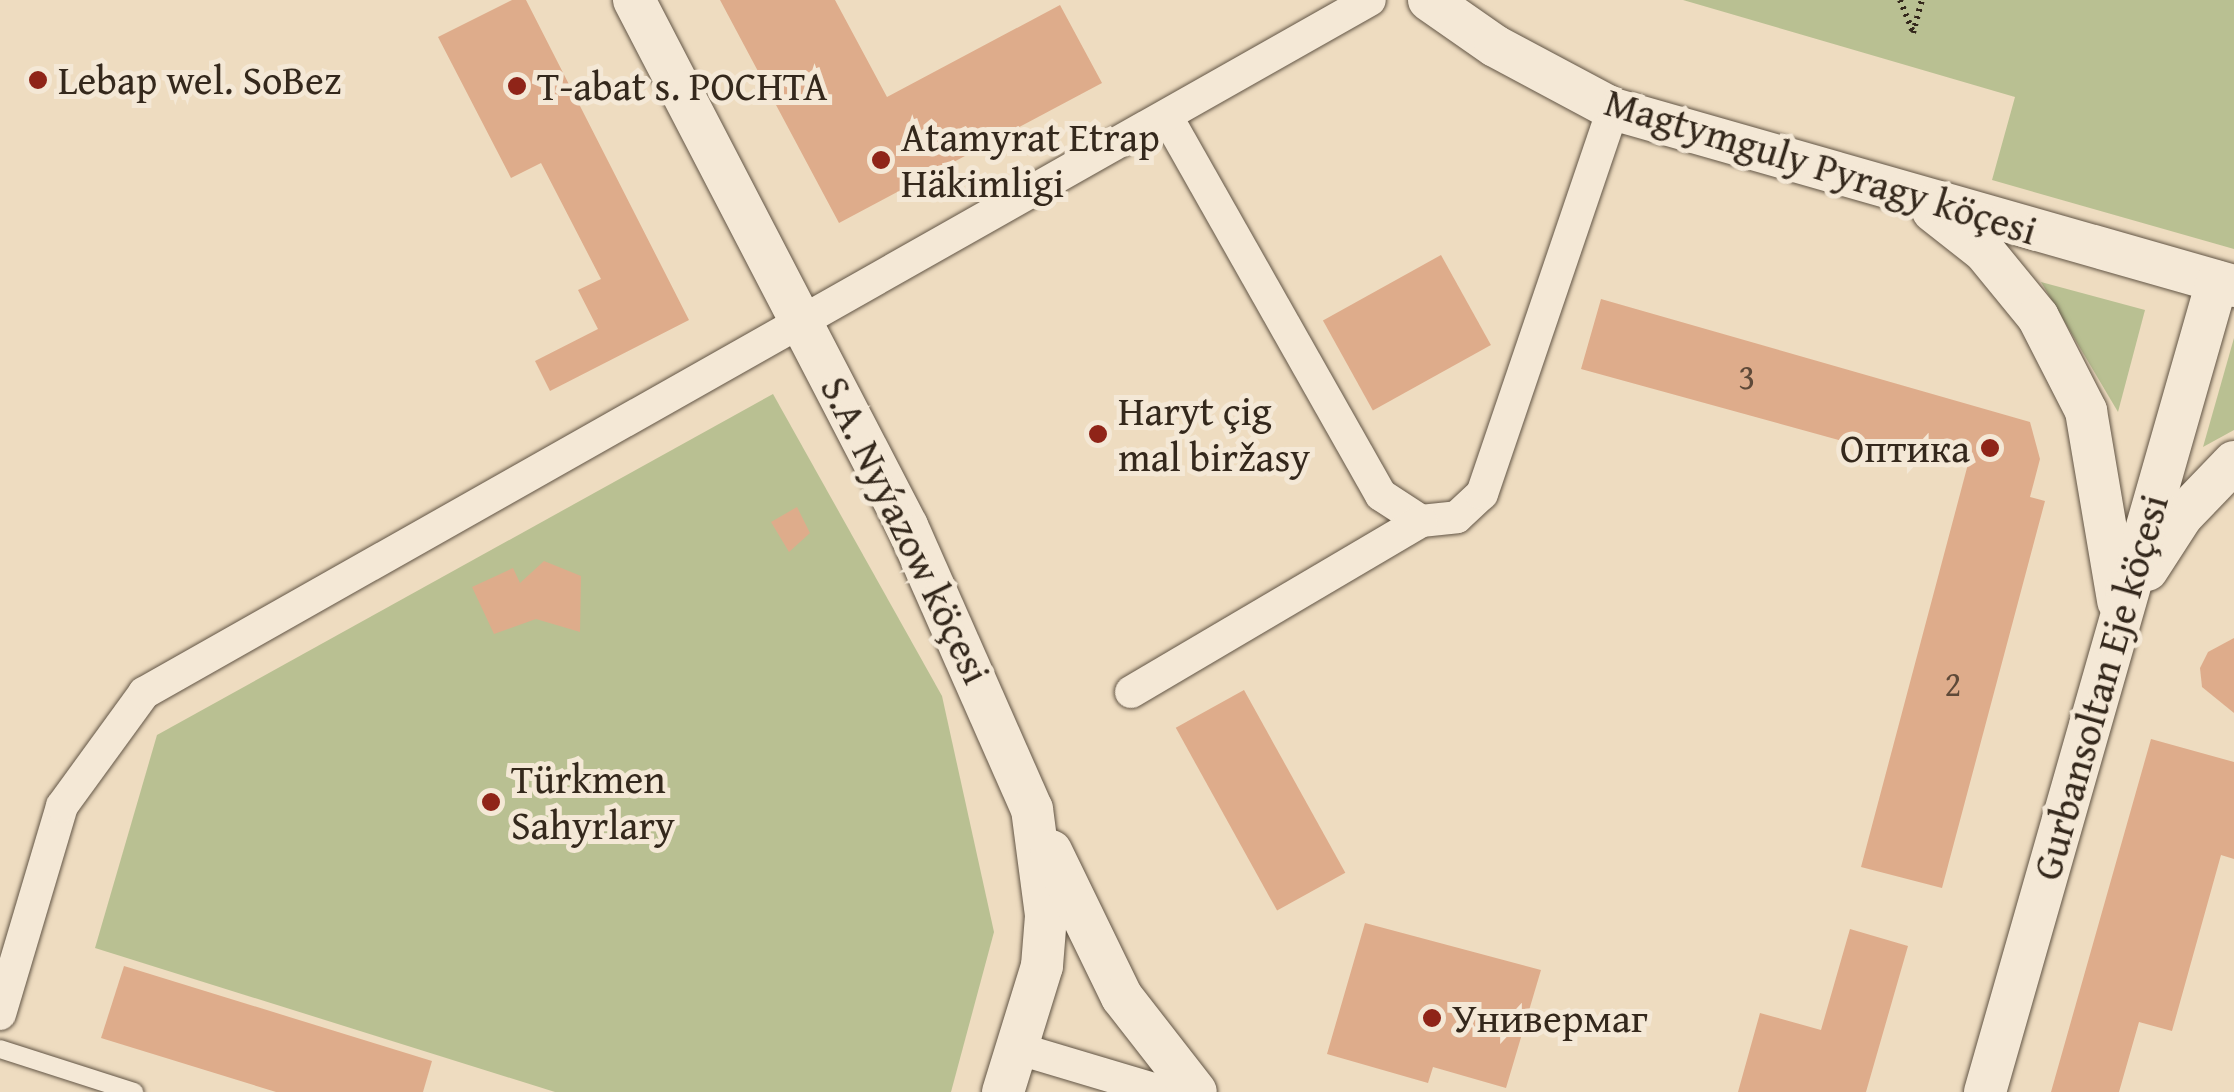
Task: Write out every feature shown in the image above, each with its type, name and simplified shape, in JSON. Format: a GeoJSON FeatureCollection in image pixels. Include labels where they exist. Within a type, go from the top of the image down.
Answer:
{"type":"FeatureCollection","features":[{"type":"Feature","properties":{"kind":"street","name":"S.A. Nyýazow köçesi"},"geometry":{"type":"LineString","coordinates":[[634,0],[807,324],[978,678],[1032,809],[1046,916],[1042,966],[1003,1092]]}},
{"type":"Feature","properties":{"kind":"street"},"geometry":{"type":"LineString","coordinates":[[0,1014],[62,806],[144,694],[807,324],[1370,0]]}},
{"type":"Feature","properties":{"kind":"street","name":"Magtymguly Pyragy köçesi"},"geometry":{"type":"LineString","coordinates":[[1429,0],[1494,46],[1613,109],[2225,284]]}},
{"type":"Feature","properties":{"kind":"street"},"geometry":{"type":"LineString","coordinates":[[1131,692],[1421,521],[1457,517],[1482,494],[1613,109]]}},
{"type":"Feature","properties":{"kind":"street"},"geometry":{"type":"LineString","coordinates":[[1167,117],[1381,495],[1421,521]]}},
{"type":"Feature","properties":{"kind":"street"},"geometry":{"type":"LineString","coordinates":[[1916,198],[1984,251],[2038,316],[2086,411],[2120,613]]}},
{"type":"Feature","properties":{"kind":"street","name":"Gurbansoltan Eje köçesi"},"geometry":{"type":"LineString","coordinates":[[1985,1092],[2120,613],[2225,284]]}},
{"type":"Feature","properties":{"kind":"street"},"geometry":{"type":"LineString","coordinates":[[2120,613],[2182,516],[2234,462]]}},
{"type":"Feature","properties":{"kind":"street"},"geometry":{"type":"LineString","coordinates":[[1032,809],[1122,997],[1196,1092]]}},
{"type":"Feature","properties":{"kind":"street"},"geometry":{"type":"LineString","coordinates":[[1016,1048],[1164,1092]]}},
{"type":"Feature","properties":{"kind":"lane"},"geometry":{"type":"LineString","coordinates":[[0,1049],[134,1092]]}},
{"type":"Feature","properties":{"kind":"path"},"geometry":{"type":"LineString","coordinates":[[1900,0],[1913,32],[1922,0]]}},
{"type":"Feature","properties":{"kind":"green space"},"geometry":{"type":"Polygon","coordinates":[[[1683,0],[2234,0],[2234,249],[1992,180],[2015,97],[1683,0]]]}},
{"type":"Feature","properties":{"kind":"green space"},"geometry":{"type":"Polygon","coordinates":[[[2041,282],[2145,310],[2118,412],[2041,282]]]}},
{"type":"Feature","properties":{"kind":"green space"},"geometry":{"type":"Polygon","coordinates":[[[2234,338],[2234,430],[2203,447],[2234,338]]]}},
{"type":"Feature","properties":{"kind":"green space"},"geometry":{"type":"Polygon","coordinates":[[[773,394],[942,696],[994,932],[951,1092],[555,1092],[95,948],[157,735],[773,394]]]}},
{"type":"Feature","properties":{"kind":"building"},"geometry":{"type":"Polygon","coordinates":[[[512,0],[526,0],[689,320],[550,391],[535,361],[598,329],[578,290],[601,279],[541,163],[511,178],[438,37],[512,0]]]}},
{"type":"Feature","properties":{"kind":"building","name":"Atamyrat Etrap Häkimligi"},"geometry":{"type":"Polygon","coordinates":[[[720,0],[835,0],[887,97],[1060,5],[1102,83],[839,223],[720,0]]]}},
{"type":"Feature","properties":{"kind":"building"},"geometry":{"type":"Polygon","coordinates":[[[1441,255],[1491,345],[1373,411],[1323,320],[1441,255]]]}},
{"type":"Feature","properties":{"kind":"building"},"geometry":{"type":"Polygon","coordinates":[[[1601,299],[2030,422],[2040,459],[2030,497],[2045,501],[1942,888],[1861,867],[1968,464],[1896,446],[1893,455],[1581,369],[1601,299]]]}},
{"type":"Feature","properties":{"kind":"building"},"geometry":{"type":"Polygon","coordinates":[[[797,507],[810,533],[789,552],[771,522],[797,507]]]}},
{"type":"Feature","properties":{"kind":"building"},"geometry":{"type":"Polygon","coordinates":[[[544,561],[581,576],[580,632],[536,619],[494,634],[472,587],[513,568],[520,583],[544,561]]]}},
{"type":"Feature","properties":{"kind":"building"},"geometry":{"type":"Polygon","coordinates":[[[2234,638],[2234,713],[2202,687],[2200,668],[2208,652],[2234,638]]]}},
{"type":"Feature","properties":{"kind":"building"},"geometry":{"type":"Polygon","coordinates":[[[1244,690],[1345,873],[1277,911],[1176,728],[1244,690]]]}},
{"type":"Feature","properties":{"kind":"building"},"geometry":{"type":"Polygon","coordinates":[[[2151,739],[2234,762],[2234,859],[2221,855],[2172,1031],[2139,1022],[2119,1092],[2051,1092],[2151,739]]]}},
{"type":"Feature","properties":{"kind":"building","name":"Универмаг"},"geometry":{"type":"Polygon","coordinates":[[[1365,923],[1541,970],[1506,1088],[1433,1067],[1428,1083],[1327,1054],[1365,923]]]}},
{"type":"Feature","properties":{"kind":"building"},"geometry":{"type":"Polygon","coordinates":[[[1850,929],[1908,946],[1866,1092],[1738,1092],[1760,1013],[1821,1030],[1850,929]]]}},
{"type":"Feature","properties":{"kind":"building"},"geometry":{"type":"Polygon","coordinates":[[[124,966],[432,1061],[423,1092],[276,1092],[101,1038],[124,966]]]}},
{"type":"Feature","properties":{"kind":"place","name":"Lebap wel. SoBez"},"geometry":{"type":"Point","coordinates":[38,80]}},
{"type":"Feature","properties":{"kind":"place","name":"T-abat s. POCHTA"},"geometry":{"type":"Point","coordinates":[517,86]}},
{"type":"Feature","properties":{"kind":"place","name":"Atamyrat Etrap Häkimligi"},"geometry":{"type":"Point","coordinates":[881,160]}},
{"type":"Feature","properties":{"kind":"place","name":"Haryt çig mal biržasy"},"geometry":{"type":"Point","coordinates":[1098,434]}},
{"type":"Feature","properties":{"kind":"place","name":"Оптика"},"geometry":{"type":"Point","coordinates":[1990,448]}},
{"type":"Feature","properties":{"kind":"place","name":"Türkmen Sahyrlary"},"geometry":{"type":"Point","coordinates":[491,802]}},
{"type":"Feature","properties":{"kind":"place","name":"Универмаг"},"geometry":{"type":"Point","coordinates":[1432,1018]}}]}
